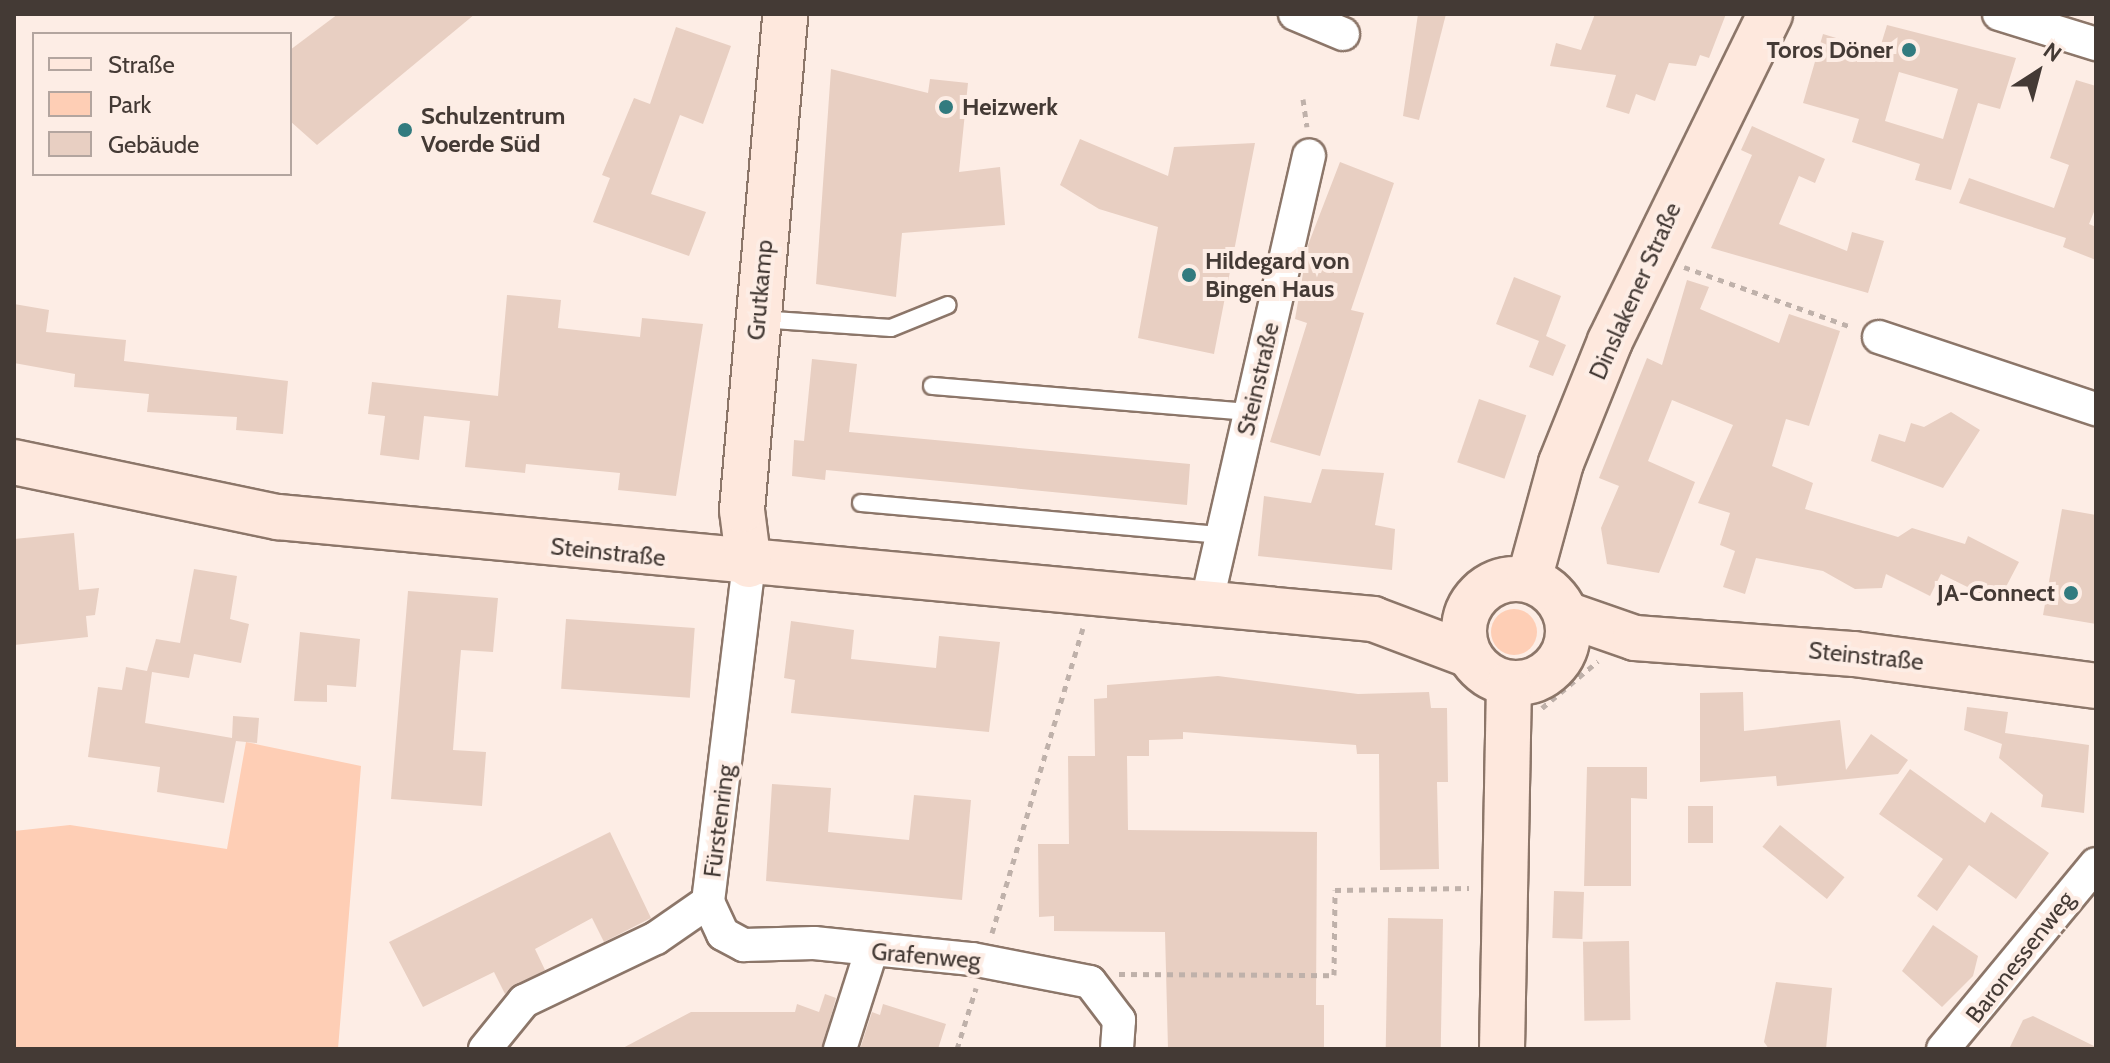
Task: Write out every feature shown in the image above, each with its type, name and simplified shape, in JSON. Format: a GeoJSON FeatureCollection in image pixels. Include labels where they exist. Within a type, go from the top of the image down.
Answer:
{"type":"FeatureCollection","features":[{"type":"Feature","properties":{"kind":"street","name":"Grutkamp"},"geometry":{"type":"LineString","coordinates":[[749,565],[742,510],[785,14]]}},
{"type":"Feature","properties":{"kind":"street"},"geometry":{"type":"LineString","coordinates":[[1295,14],[1343,34]]}},
{"type":"Feature","properties":{"kind":"street","name":"Dinslakener Straße"},"geometry":{"type":"LineString","coordinates":[[1529,580],[1561,463],[1649,255],[1770,14]]}},
{"type":"Feature","properties":{"kind":"street"},"geometry":{"type":"LineString","coordinates":[[1999,14],[2096,44]]}},
{"type":"Feature","properties":{"kind":"street","name":"Steinstraße"},"geometry":{"type":"LineString","coordinates":[[1207,601],[1309,156]]}},
{"type":"Feature","properties":{"kind":"street"},"geometry":{"type":"LineString","coordinates":[[1879,337],[2096,409]]}},
{"type":"Feature","properties":{"kind":"street","name":"Steinstraße"},"geometry":{"type":"LineString","coordinates":[[14,462],[278,517],[749,565],[1207,601],[1373,619],[1469,655]]}},
{"type":"Feature","properties":{"kind":"street","name":"Fürstenring"},"geometry":{"type":"LineString","coordinates":[[485,1049],[524,1001],[656,938],[708,902],[749,565]]}},
{"type":"Feature","properties":{"kind":"street"},"geometry":{"type":"LineString","coordinates":[[1502,1049],[1500,888],[1520,699],[1554,667],[1566,649],[1566,614],[1551,593],[1529,580],[1495,583],[1470,605],[1464,621],[1469,655],[1493,679],[1520,699]]}},
{"type":"Feature","properties":{"kind":"street","name":"Steinstraße"},"geometry":{"type":"LineString","coordinates":[[1373,619],[1470,605]]}},
{"type":"Feature","properties":{"kind":"street","name":"Steinstraße"},"geometry":{"type":"LineString","coordinates":[[1566,614],[1616,642]]}},
{"type":"Feature","properties":{"kind":"street","name":"Steinstraße"},"geometry":{"type":"LineString","coordinates":[[1554,667],[1616,642],[1854,654],[2096,686]]}},
{"type":"Feature","properties":{"kind":"street","name":"Baronessenweg"},"geometry":{"type":"LineString","coordinates":[[1943,1049],[2096,864]]}},
{"type":"Feature","properties":{"kind":"street","name":"Grafenweg"},"geometry":{"type":"LineString","coordinates":[[708,902],[723,934],[744,945],[814,943],[871,952],[984,961],[1090,982],[1119,1020],[1117,1049]]}},
{"type":"Feature","properties":{"kind":"street"},"geometry":{"type":"LineString","coordinates":[[840,1049],[871,952]]}},
{"type":"Feature","properties":{"kind":"lane"},"geometry":{"type":"LineString","coordinates":[[758,319],[891,328],[948,305]]}},
{"type":"Feature","properties":{"kind":"lane"},"geometry":{"type":"LineString","coordinates":[[932,386],[1250,412]]}},
{"type":"Feature","properties":{"kind":"lane"},"geometry":{"type":"LineString","coordinates":[[861,503],[1222,535]]}},
{"type":"Feature","properties":{"kind":"path"},"geometry":{"type":"LineString","coordinates":[[1649,255],[1879,337]]}},
{"type":"Feature","properties":{"kind":"path"},"geometry":{"type":"LineString","coordinates":[[957,1049],[1094,593]]}},
{"type":"Feature","properties":{"kind":"path"},"geometry":{"type":"LineString","coordinates":[[1520,699],[1589,675],[1616,642]]}},
{"type":"Feature","properties":{"kind":"path"},"geometry":{"type":"LineString","coordinates":[[1114,974],[1334,975],[1335,890],[1500,888]]}},
{"type":"Feature","properties":{"kind":"green space"},"geometry":{"type":"Polygon","coordinates":[[[1514,609],[1530,616],[1537,632],[1530,648],[1514,655],[1498,648],[1491,632],[1498,616],[1514,609]]]}},
{"type":"Feature","properties":{"kind":"green space"},"geometry":{"type":"Polygon","coordinates":[[[246,742],[361,766],[338,1049],[14,1049],[14,831],[70,825],[227,849],[246,742]]]}},
{"type":"Feature","properties":{"kind":"building"},"geometry":{"type":"Polygon","coordinates":[[[338,14],[475,14],[317,145],[292,123],[292,48],[338,14]]]}},
{"type":"Feature","properties":{"kind":"building"},"geometry":{"type":"Polygon","coordinates":[[[1418,14],[1446,14],[1419,120],[1403,116],[1418,14]]]}},
{"type":"Feature","properties":{"kind":"building"},"geometry":{"type":"Polygon","coordinates":[[[1595,14],[1726,14],[1709,58],[1700,55],[1696,66],[1669,63],[1655,101],[1636,94],[1629,114],[1606,107],[1616,75],[1550,66],[1556,43],[1581,50],[1595,14]]]}},
{"type":"Feature","properties":{"kind":"building"},"geometry":{"type":"Polygon","coordinates":[[[1887,25],[2016,58],[2000,109],[1978,103],[1951,190],[1915,180],[1920,164],[1852,142],[1859,119],[1803,103],[1823,34],[1879,51],[1887,25]],[[1899,72],[1885,121],[1943,139],[1958,89],[1899,72]]]}},
{"type":"Feature","properties":{"kind":"building"},"geometry":{"type":"Polygon","coordinates":[[[676,27],[731,46],[703,124],[680,115],[651,194],[706,212],[689,256],[593,222],[610,178],[602,175],[634,98],[650,104],[676,27]]]}},
{"type":"Feature","properties":{"kind":"building"},"geometry":{"type":"Polygon","coordinates":[[[831,69],[928,93],[930,79],[968,83],[959,172],[1000,167],[1005,225],[902,233],[896,297],[816,284],[831,69]]]}},
{"type":"Feature","properties":{"kind":"building"},"geometry":{"type":"Polygon","coordinates":[[[2076,80],[2096,86],[2096,207],[2089,224],[2096,227],[2096,260],[2063,247],[2066,238],[1959,203],[1969,178],[2054,208],[2069,165],[2050,158],[2076,80]]]}},
{"type":"Feature","properties":{"kind":"building"},"geometry":{"type":"Polygon","coordinates":[[[1752,126],[1825,159],[1815,183],[1799,176],[1779,224],[1847,251],[1852,232],[1884,241],[1868,293],[1711,248],[1752,155],[1741,150],[1752,126]]]}},
{"type":"Feature","properties":{"kind":"building","name":"Hildegard von Bingen Haus"},"geometry":{"type":"Polygon","coordinates":[[[1080,139],[1168,176],[1174,147],[1255,143],[1214,354],[1138,338],[1158,227],[1099,209],[1060,185],[1080,139]]]}},
{"type":"Feature","properties":{"kind":"building"},"geometry":{"type":"Polygon","coordinates":[[[1340,162],[1394,183],[1351,310],[1364,313],[1320,456],[1270,442],[1307,323],[1295,319],[1308,245],[1340,162]]]}},
{"type":"Feature","properties":{"kind":"building"},"geometry":{"type":"Polygon","coordinates":[[[1514,277],[1561,296],[1546,336],[1566,345],[1553,376],[1529,367],[1539,341],[1496,324],[1514,277]]]}},
{"type":"Feature","properties":{"kind":"building"},"geometry":{"type":"Polygon","coordinates":[[[1687,280],[1709,287],[1700,309],[1779,343],[1789,314],[1840,331],[1809,426],[1786,419],[1772,466],[1813,483],[1805,509],[1898,537],[1912,528],[1965,544],[1968,536],[2019,562],[1998,602],[1941,574],[1930,596],[1886,574],[1882,588],[1855,589],[1823,571],[1756,558],[1745,594],[1723,587],[1735,551],[1720,545],[1730,513],[1698,503],[1733,425],[1672,400],[1648,461],[1695,482],[1659,573],[1607,564],[1601,528],[1619,486],[1599,478],[1647,358],[1662,365],[1687,280]]]}},
{"type":"Feature","properties":{"kind":"building"},"geometry":{"type":"Polygon","coordinates":[[[507,295],[561,300],[558,328],[640,337],[642,318],[703,324],[676,496],[618,490],[620,473],[526,464],[525,473],[465,467],[470,421],[424,416],[419,460],[380,455],[385,416],[368,414],[372,382],[498,396],[507,295]]]}},
{"type":"Feature","properties":{"kind":"building"},"geometry":{"type":"Polygon","coordinates":[[[14,304],[49,310],[46,332],[126,340],[124,361],[288,381],[283,434],[236,430],[237,417],[147,412],[149,394],[74,387],[75,374],[14,363],[14,304]]]}},
{"type":"Feature","properties":{"kind":"building"},"geometry":{"type":"Polygon","coordinates":[[[812,359],[857,364],[849,432],[1190,464],[1187,505],[826,470],[825,480],[792,476],[794,440],[804,441],[812,359]]]}},
{"type":"Feature","properties":{"kind":"building"},"geometry":{"type":"Polygon","coordinates":[[[1479,399],[1526,415],[1504,479],[1457,462],[1479,399]]]}},
{"type":"Feature","properties":{"kind":"building"},"geometry":{"type":"Polygon","coordinates":[[[1951,412],[1980,430],[1943,488],[1871,461],[1879,434],[1905,442],[1911,423],[1924,427],[1951,412]]]}},
{"type":"Feature","properties":{"kind":"building"},"geometry":{"type":"Polygon","coordinates":[[[1322,469],[1384,473],[1375,525],[1395,529],[1392,570],[1258,556],[1264,496],[1311,503],[1322,469]]]}},
{"type":"Feature","properties":{"kind":"building"},"geometry":{"type":"Polygon","coordinates":[[[2062,509],[2096,515],[2096,624],[2043,615],[2062,509]]]}},
{"type":"Feature","properties":{"kind":"building"},"geometry":{"type":"Polygon","coordinates":[[[74,533],[79,590],[99,588],[95,615],[86,616],[88,637],[14,645],[14,539],[74,533]]]}},
{"type":"Feature","properties":{"kind":"building"},"geometry":{"type":"Polygon","coordinates":[[[194,569],[237,576],[230,619],[249,624],[241,663],[194,654],[189,678],[152,672],[145,723],[232,738],[233,716],[259,718],[257,743],[236,741],[224,803],[157,792],[160,767],[88,757],[98,687],[122,690],[126,667],[147,671],[156,639],[180,643],[194,569]]]}},
{"type":"Feature","properties":{"kind":"building"},"geometry":{"type":"Polygon","coordinates":[[[408,591],[498,598],[493,652],[461,650],[453,750],[486,752],[482,806],[391,799],[408,591]]]}},
{"type":"Feature","properties":{"kind":"building"},"geometry":{"type":"Polygon","coordinates":[[[566,619],[695,628],[690,698],[561,689],[566,619]]]}},
{"type":"Feature","properties":{"kind":"building"},"geometry":{"type":"Polygon","coordinates":[[[791,621],[854,630],[851,659],[936,668],[939,636],[1000,642],[989,732],[791,713],[795,680],[784,678],[791,621]]]}},
{"type":"Feature","properties":{"kind":"building"},"geometry":{"type":"Polygon","coordinates":[[[300,632],[360,639],[356,687],[327,685],[327,702],[294,701],[300,632]]]}},
{"type":"Feature","properties":{"kind":"building"},"geometry":{"type":"Polygon","coordinates":[[[1218,676],[1358,694],[1429,692],[1431,708],[1447,708],[1448,782],[1437,782],[1439,869],[1380,870],[1379,754],[1357,754],[1356,745],[1183,732],[1183,739],[1149,740],[1149,756],[1127,756],[1128,830],[1317,832],[1316,1005],[1324,1005],[1324,1049],[1168,1049],[1165,932],[1054,931],[1054,916],[1039,917],[1038,844],[1069,844],[1068,756],[1095,756],[1094,699],[1107,698],[1107,685],[1218,676]]]}},
{"type":"Feature","properties":{"kind":"building"},"geometry":{"type":"Polygon","coordinates":[[[1743,692],[1744,731],[1840,720],[1846,770],[1871,734],[1908,760],[1898,774],[1777,786],[1776,776],[1700,782],[1700,693],[1743,692]]]}},
{"type":"Feature","properties":{"kind":"building"},"geometry":{"type":"Polygon","coordinates":[[[1967,707],[2008,712],[2005,733],[2089,745],[2084,813],[2041,807],[2043,795],[1999,758],[2002,744],[1964,730],[1967,707]]]}},
{"type":"Feature","properties":{"kind":"building"},"geometry":{"type":"Polygon","coordinates":[[[1587,767],[1647,767],[1647,799],[1631,798],[1631,886],[1584,886],[1587,767]]]}},
{"type":"Feature","properties":{"kind":"building"},"geometry":{"type":"Polygon","coordinates":[[[1910,769],[1985,823],[1991,812],[2049,853],[2016,899],[1969,865],[1937,911],[1917,896],[1943,859],[1879,814],[1910,769]]]}},
{"type":"Feature","properties":{"kind":"building"},"geometry":{"type":"Polygon","coordinates":[[[772,784],[831,788],[828,832],[909,840],[914,795],[971,800],[962,900],[766,881],[772,784]]]}},
{"type":"Feature","properties":{"kind":"building"},"geometry":{"type":"Polygon","coordinates":[[[1688,806],[1713,806],[1713,843],[1688,843],[1688,806]]]}},
{"type":"Feature","properties":{"kind":"building"},"geometry":{"type":"Polygon","coordinates":[[[1780,825],[1845,877],[1827,899],[1762,847],[1780,825]]]}},
{"type":"Feature","properties":{"kind":"building"},"geometry":{"type":"Polygon","coordinates":[[[610,832],[651,918],[604,942],[592,918],[535,949],[545,970],[505,994],[494,972],[423,1007],[389,942],[610,832]]]}},
{"type":"Feature","properties":{"kind":"building"},"geometry":{"type":"Polygon","coordinates":[[[1554,891],[1584,892],[1582,939],[1552,938],[1554,891]]]}},
{"type":"Feature","properties":{"kind":"building"},"geometry":{"type":"Polygon","coordinates":[[[1388,918],[1443,919],[1441,1049],[1386,1049],[1388,918]]]}},
{"type":"Feature","properties":{"kind":"building"},"geometry":{"type":"Polygon","coordinates":[[[1933,925],[1978,956],[1973,976],[1942,1007],[1902,971],[1933,925]]]}},
{"type":"Feature","properties":{"kind":"building"},"geometry":{"type":"Polygon","coordinates":[[[1629,941],[1630,1020],[1584,1021],[1583,942],[1629,941]]]}},
{"type":"Feature","properties":{"kind":"building"},"geometry":{"type":"Polygon","coordinates":[[[1776,982],[1832,988],[1826,1049],[1769,1049],[1764,1042],[1776,982]]]}},
{"type":"Feature","properties":{"kind":"building"},"geometry":{"type":"Polygon","coordinates":[[[825,994],[836,998],[822,1049],[621,1049],[691,1012],[795,1012],[797,1004],[819,1012],[825,994]]]}},
{"type":"Feature","properties":{"kind":"building"},"geometry":{"type":"Polygon","coordinates":[[[883,1004],[946,1024],[938,1049],[860,1049],[872,1012],[880,1015],[883,1004]]]}},
{"type":"Feature","properties":{"kind":"building"},"geometry":{"type":"Polygon","coordinates":[[[2033,1016],[2096,1049],[2009,1049],[2023,1020],[2033,1016]]]}},
{"type":"Feature","properties":{"kind":"place","name":"Toros Döner"},"geometry":{"type":"Point","coordinates":[1909,50]}},
{"type":"Feature","properties":{"kind":"place","name":"Heizwerk"},"geometry":{"type":"Point","coordinates":[946,107]}},
{"type":"Feature","properties":{"kind":"place","name":"Schulzentrum Voerde Süd"},"geometry":{"type":"Point","coordinates":[405,130]}},
{"type":"Feature","properties":{"kind":"place","name":"Hildegard von Bingen Haus"},"geometry":{"type":"Point","coordinates":[1189,275]}},
{"type":"Feature","properties":{"kind":"place","name":"JA-Connect"},"geometry":{"type":"Point","coordinates":[2071,593]}}]}
